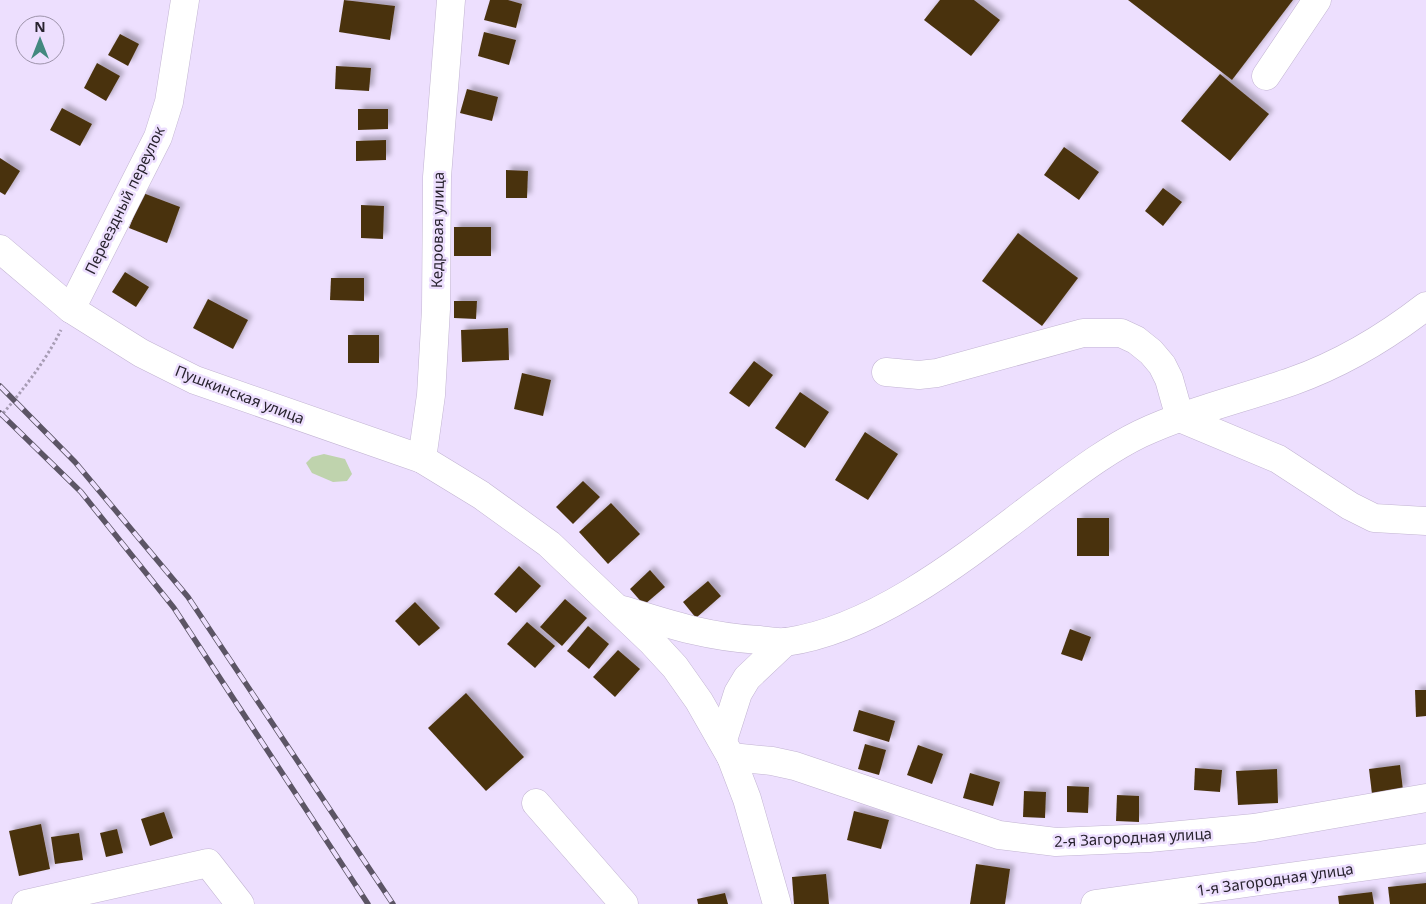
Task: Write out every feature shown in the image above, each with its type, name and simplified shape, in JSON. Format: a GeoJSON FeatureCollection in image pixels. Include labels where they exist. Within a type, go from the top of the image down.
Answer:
{"type":"FeatureCollection","features":[{"type":"Feature","properties":{"kind":"street","name":"Переездный переулок"},"geometry":{"type":"LineString","coordinates":[[71,309],[158,137],[169,102],[185,0]]}},
{"type":"Feature","properties":{"kind":"street","name":"Кедровая улица"},"geometry":{"type":"LineString","coordinates":[[422,459],[432,395],[436,309],[438,158],[451,0]]}},
{"type":"Feature","properties":{"kind":"street"},"geometry":{"type":"LineString","coordinates":[[1266,76],[1317,0]]}},
{"type":"Feature","properties":{"kind":"street","name":"Пушкинская улица"},"geometry":{"type":"LineString","coordinates":[[0,249],[71,309],[140,354],[195,380],[422,459],[481,495],[548,544],[620,609],[675,667],[699,701],[727,749],[750,809],[777,904]]}},
{"type":"Feature","properties":{"kind":"street"},"geometry":{"type":"LineString","coordinates":[[620,609],[708,636],[785,642],[836,628],[877,611],[914,592],[1079,472],[1139,434],[1180,418],[1294,381],[1328,367],[1396,330],[1426,306]]}},
{"type":"Feature","properties":{"kind":"street"},"geometry":{"type":"LineString","coordinates":[[886,372],[919,375],[937,373],[1083,333],[1121,333],[1136,340],[1151,352],[1162,365],[1169,379],[1180,418]]}},
{"type":"Feature","properties":{"kind":"street"},"geometry":{"type":"LineString","coordinates":[[1180,418],[1278,460],[1350,506],[1374,518],[1426,521]]}},
{"type":"Feature","properties":{"kind":"street"},"geometry":{"type":"LineString","coordinates":[[727,749],[738,693],[747,678],[785,642]]}},
{"type":"Feature","properties":{"kind":"street","name":"2-я Загородная улица"},"geometry":{"type":"LineString","coordinates":[[727,749],[795,766],[999,835],[1056,842],[1149,838],[1254,828],[1426,798]]}},
{"type":"Feature","properties":{"kind":"street"},"geometry":{"type":"LineString","coordinates":[[536,802],[624,904]]}},
{"type":"Feature","properties":{"kind":"street","name":"1-я Загородная улица"},"geometry":{"type":"LineString","coordinates":[[1095,904],[1426,858]]}},
{"type":"Feature","properties":{"kind":"street"},"geometry":{"type":"LineString","coordinates":[[26,904],[208,864],[240,904]]}},
{"type":"Feature","properties":{"kind":"path"},"geometry":{"type":"LineString","coordinates":[[0,417],[16,401],[52,348],[71,309]]}},
{"type":"Feature","properties":{"kind":"green space"},"geometry":{"type":"Polygon","coordinates":[[[324,454],[345,459],[352,474],[347,481],[333,482],[312,473],[306,463],[312,457],[324,454]]]}},
{"type":"Feature","properties":{"kind":"building"},"geometry":{"type":"Polygon","coordinates":[[[344,0],[395,6],[390,40],[339,32],[344,0]]]}},
{"type":"Feature","properties":{"kind":"building"},"geometry":{"type":"Polygon","coordinates":[[[490,0],[508,0],[522,4],[516,28],[484,20],[490,0]]]}},
{"type":"Feature","properties":{"kind":"building"},"geometry":{"type":"Polygon","coordinates":[[[940,0],[974,0],[1000,20],[971,56],[924,20],[940,0]]]}},
{"type":"Feature","properties":{"kind":"building"},"geometry":{"type":"Polygon","coordinates":[[[1128,0],[1293,0],[1232,80],[1128,0]]]}},
{"type":"Feature","properties":{"kind":"building"},"geometry":{"type":"Polygon","coordinates":[[[484,32],[516,40],[509,65],[478,56],[484,32]]]}},
{"type":"Feature","properties":{"kind":"building"},"geometry":{"type":"Polygon","coordinates":[[[120,34],[139,44],[128,66],[108,55],[120,34]]]}},
{"type":"Feature","properties":{"kind":"building"},"geometry":{"type":"Polygon","coordinates":[[[97,63],[120,76],[106,101],[84,88],[97,63]]]}},
{"type":"Feature","properties":{"kind":"building"},"geometry":{"type":"Polygon","coordinates":[[[336,66],[371,68],[369,91],[335,89],[336,66]]]}},
{"type":"Feature","properties":{"kind":"building"},"geometry":{"type":"Polygon","coordinates":[[[1220,74],[1269,114],[1230,161],[1181,121],[1220,74]]]}},
{"type":"Feature","properties":{"kind":"building"},"geometry":{"type":"Polygon","coordinates":[[[467,89],[498,97],[492,121],[460,113],[467,89]]]}},
{"type":"Feature","properties":{"kind":"building"},"geometry":{"type":"Polygon","coordinates":[[[62,108],[92,124],[80,146],[50,130],[62,108]]]}},
{"type":"Feature","properties":{"kind":"building"},"geometry":{"type":"Polygon","coordinates":[[[358,109],[388,109],[388,129],[358,130],[358,109]]]}},
{"type":"Feature","properties":{"kind":"building"},"geometry":{"type":"Polygon","coordinates":[[[386,140],[386,160],[356,161],[356,141],[386,140]]]}},
{"type":"Feature","properties":{"kind":"building"},"geometry":{"type":"Polygon","coordinates":[[[1064,147],[1099,172],[1079,200],[1044,175],[1064,147]]]}},
{"type":"Feature","properties":{"kind":"building"},"geometry":{"type":"Polygon","coordinates":[[[0,158],[20,171],[5,195],[0,192],[0,158]]]}},
{"type":"Feature","properties":{"kind":"building"},"geometry":{"type":"Polygon","coordinates":[[[506,170],[528,171],[527,198],[506,198],[506,170]]]}},
{"type":"Feature","properties":{"kind":"building"},"geometry":{"type":"Polygon","coordinates":[[[1163,188],[1182,202],[1163,226],[1145,211],[1163,188]]]}},
{"type":"Feature","properties":{"kind":"building"},"geometry":{"type":"Polygon","coordinates":[[[143,193],[180,207],[167,243],[129,228],[143,193]]]}},
{"type":"Feature","properties":{"kind":"building"},"geometry":{"type":"Polygon","coordinates":[[[361,205],[384,206],[383,239],[361,238],[361,205]]]}},
{"type":"Feature","properties":{"kind":"building"},"geometry":{"type":"Polygon","coordinates":[[[454,227],[491,227],[491,256],[454,256],[454,227]]]}},
{"type":"Feature","properties":{"kind":"building"},"geometry":{"type":"Polygon","coordinates":[[[1018,233],[1078,278],[1042,326],[982,281],[1018,233]]]}},
{"type":"Feature","properties":{"kind":"building"},"geometry":{"type":"Polygon","coordinates":[[[125,272],[149,287],[136,307],[112,292],[125,272]]]}},
{"type":"Feature","properties":{"kind":"building"},"geometry":{"type":"Polygon","coordinates":[[[331,278],[364,278],[364,301],[330,300],[331,278]]]}},
{"type":"Feature","properties":{"kind":"building"},"geometry":{"type":"Polygon","coordinates":[[[208,299],[248,320],[233,349],[193,328],[208,299]]]}},
{"type":"Feature","properties":{"kind":"building"},"geometry":{"type":"Polygon","coordinates":[[[454,301],[477,301],[476,319],[454,318],[454,301]]]}},
{"type":"Feature","properties":{"kind":"building"},"geometry":{"type":"Polygon","coordinates":[[[508,328],[509,360],[462,362],[461,330],[508,328]]]}},
{"type":"Feature","properties":{"kind":"building"},"geometry":{"type":"Polygon","coordinates":[[[348,335],[379,335],[379,363],[348,363],[348,335]]]}},
{"type":"Feature","properties":{"kind":"building"},"geometry":{"type":"Polygon","coordinates":[[[754,361],[773,375],[749,407],[729,393],[754,361]]]}},
{"type":"Feature","properties":{"kind":"building"},"geometry":{"type":"Polygon","coordinates":[[[522,373],[551,380],[543,416],[514,409],[522,373]]]}},
{"type":"Feature","properties":{"kind":"building"},"geometry":{"type":"Polygon","coordinates":[[[800,392],[829,412],[805,448],[775,428],[800,392]]]}},
{"type":"Feature","properties":{"kind":"building"},"geometry":{"type":"Polygon","coordinates":[[[865,432],[898,454],[868,500],[835,480],[865,432]]]}},
{"type":"Feature","properties":{"kind":"building"},"geometry":{"type":"Polygon","coordinates":[[[583,481],[600,497],[573,524],[556,507],[583,481]]]}},
{"type":"Feature","properties":{"kind":"building"},"geometry":{"type":"Polygon","coordinates":[[[611,503],[640,534],[608,564],[579,532],[611,503]]]}},
{"type":"Feature","properties":{"kind":"building"},"geometry":{"type":"Polygon","coordinates":[[[1077,518],[1109,518],[1109,556],[1077,556],[1077,518]]]}},
{"type":"Feature","properties":{"kind":"building"},"geometry":{"type":"Polygon","coordinates":[[[519,566],[541,586],[516,613],[494,594],[519,566]]]}},
{"type":"Feature","properties":{"kind":"building"},"geometry":{"type":"Polygon","coordinates":[[[650,570],[665,587],[644,605],[630,589],[650,570]]]}},
{"type":"Feature","properties":{"kind":"building"},"geometry":{"type":"Polygon","coordinates":[[[708,581],[721,596],[696,618],[683,602],[708,581]]]}},
{"type":"Feature","properties":{"kind":"building"},"geometry":{"type":"Polygon","coordinates":[[[565,599],[587,618],[562,646],[540,627],[565,599]]]}},
{"type":"Feature","properties":{"kind":"building"},"geometry":{"type":"Polygon","coordinates":[[[415,602],[440,628],[419,646],[395,621],[415,602]]]}},
{"type":"Feature","properties":{"kind":"building"},"geometry":{"type":"Polygon","coordinates":[[[527,622],[555,646],[535,668],[507,644],[527,622]]]}},
{"type":"Feature","properties":{"kind":"building"},"geometry":{"type":"Polygon","coordinates":[[[588,626],[609,644],[589,669],[567,651],[588,626]]]}},
{"type":"Feature","properties":{"kind":"building"},"geometry":{"type":"Polygon","coordinates":[[[1070,629],[1091,637],[1082,661],[1061,654],[1070,629]]]}},
{"type":"Feature","properties":{"kind":"building"},"geometry":{"type":"Polygon","coordinates":[[[618,650],[640,669],[615,697],[593,677],[618,650]]]}},
{"type":"Feature","properties":{"kind":"building"},"geometry":{"type":"Polygon","coordinates":[[[1415,690],[1426,690],[1426,716],[1416,717],[1415,690]]]}},
{"type":"Feature","properties":{"kind":"building"},"geometry":{"type":"Polygon","coordinates":[[[466,693],[524,757],[486,791],[428,728],[466,693]]]}},
{"type":"Feature","properties":{"kind":"building"},"geometry":{"type":"Polygon","coordinates":[[[859,710],[895,721],[889,742],[853,731],[859,710]]]}},
{"type":"Feature","properties":{"kind":"building"},"geometry":{"type":"Polygon","coordinates":[[[865,744],[886,750],[879,775],[858,769],[865,744]]]}},
{"type":"Feature","properties":{"kind":"building"},"geometry":{"type":"Polygon","coordinates":[[[918,745],[943,754],[932,784],[907,775],[918,745]]]}},
{"type":"Feature","properties":{"kind":"building"},"geometry":{"type":"Polygon","coordinates":[[[1400,765],[1403,790],[1372,794],[1369,769],[1400,765]]]}},
{"type":"Feature","properties":{"kind":"building"},"geometry":{"type":"Polygon","coordinates":[[[1195,768],[1222,770],[1220,792],[1194,790],[1195,768]]]}},
{"type":"Feature","properties":{"kind":"building"},"geometry":{"type":"Polygon","coordinates":[[[1277,769],[1278,803],[1238,805],[1236,771],[1277,769]]]}},
{"type":"Feature","properties":{"kind":"building"},"geometry":{"type":"Polygon","coordinates":[[[970,773],[1000,782],[993,806],[963,798],[970,773]]]}},
{"type":"Feature","properties":{"kind":"building"},"geometry":{"type":"Polygon","coordinates":[[[1067,786],[1089,787],[1088,813],[1067,812],[1067,786]]]}},
{"type":"Feature","properties":{"kind":"building"},"geometry":{"type":"Polygon","coordinates":[[[1024,791],[1046,792],[1045,818],[1023,817],[1024,791]]]}},
{"type":"Feature","properties":{"kind":"building"},"geometry":{"type":"Polygon","coordinates":[[[1117,795],[1139,796],[1139,822],[1116,821],[1117,795]]]}},
{"type":"Feature","properties":{"kind":"building"},"geometry":{"type":"Polygon","coordinates":[[[854,811],[889,820],[881,849],[847,840],[854,811]]]}},
{"type":"Feature","properties":{"kind":"building"},"geometry":{"type":"Polygon","coordinates":[[[164,812],[173,838],[150,846],[141,819],[164,812]]]}},
{"type":"Feature","properties":{"kind":"building"},"geometry":{"type":"Polygon","coordinates":[[[41,824],[50,869],[19,876],[9,831],[41,824]]]}},
{"type":"Feature","properties":{"kind":"building"},"geometry":{"type":"Polygon","coordinates":[[[117,829],[123,853],[106,857],[100,833],[117,829]]]}},
{"type":"Feature","properties":{"kind":"building"},"geometry":{"type":"Polygon","coordinates":[[[79,833],[83,860],[55,864],[51,837],[79,833]]]}},
{"type":"Feature","properties":{"kind":"building"},"geometry":{"type":"Polygon","coordinates":[[[976,864],[1010,869],[1005,904],[970,904],[976,864]]]}},
{"type":"Feature","properties":{"kind":"building"},"geometry":{"type":"Polygon","coordinates":[[[826,874],[829,904],[794,904],[792,877],[826,874]]]}},
{"type":"Feature","properties":{"kind":"building"},"geometry":{"type":"Polygon","coordinates":[[[1426,883],[1426,904],[1390,904],[1388,887],[1426,883]]]}},
{"type":"Feature","properties":{"kind":"building"},"geometry":{"type":"Polygon","coordinates":[[[1372,892],[1374,904],[1339,904],[1338,896],[1372,892]]]}},
{"type":"Feature","properties":{"kind":"building"},"geometry":{"type":"Polygon","coordinates":[[[725,893],[728,904],[698,904],[697,899],[725,893]]]}},
{"type":"Feature","properties":{"kind":"railway"},"geometry":{"type":"LineString","coordinates":[[0,386],[75,462],[188,597],[393,904]]}},
{"type":"Feature","properties":{"kind":"railway"},"geometry":{"type":"LineString","coordinates":[[0,413],[81,492],[174,608],[368,904]]}}]}
